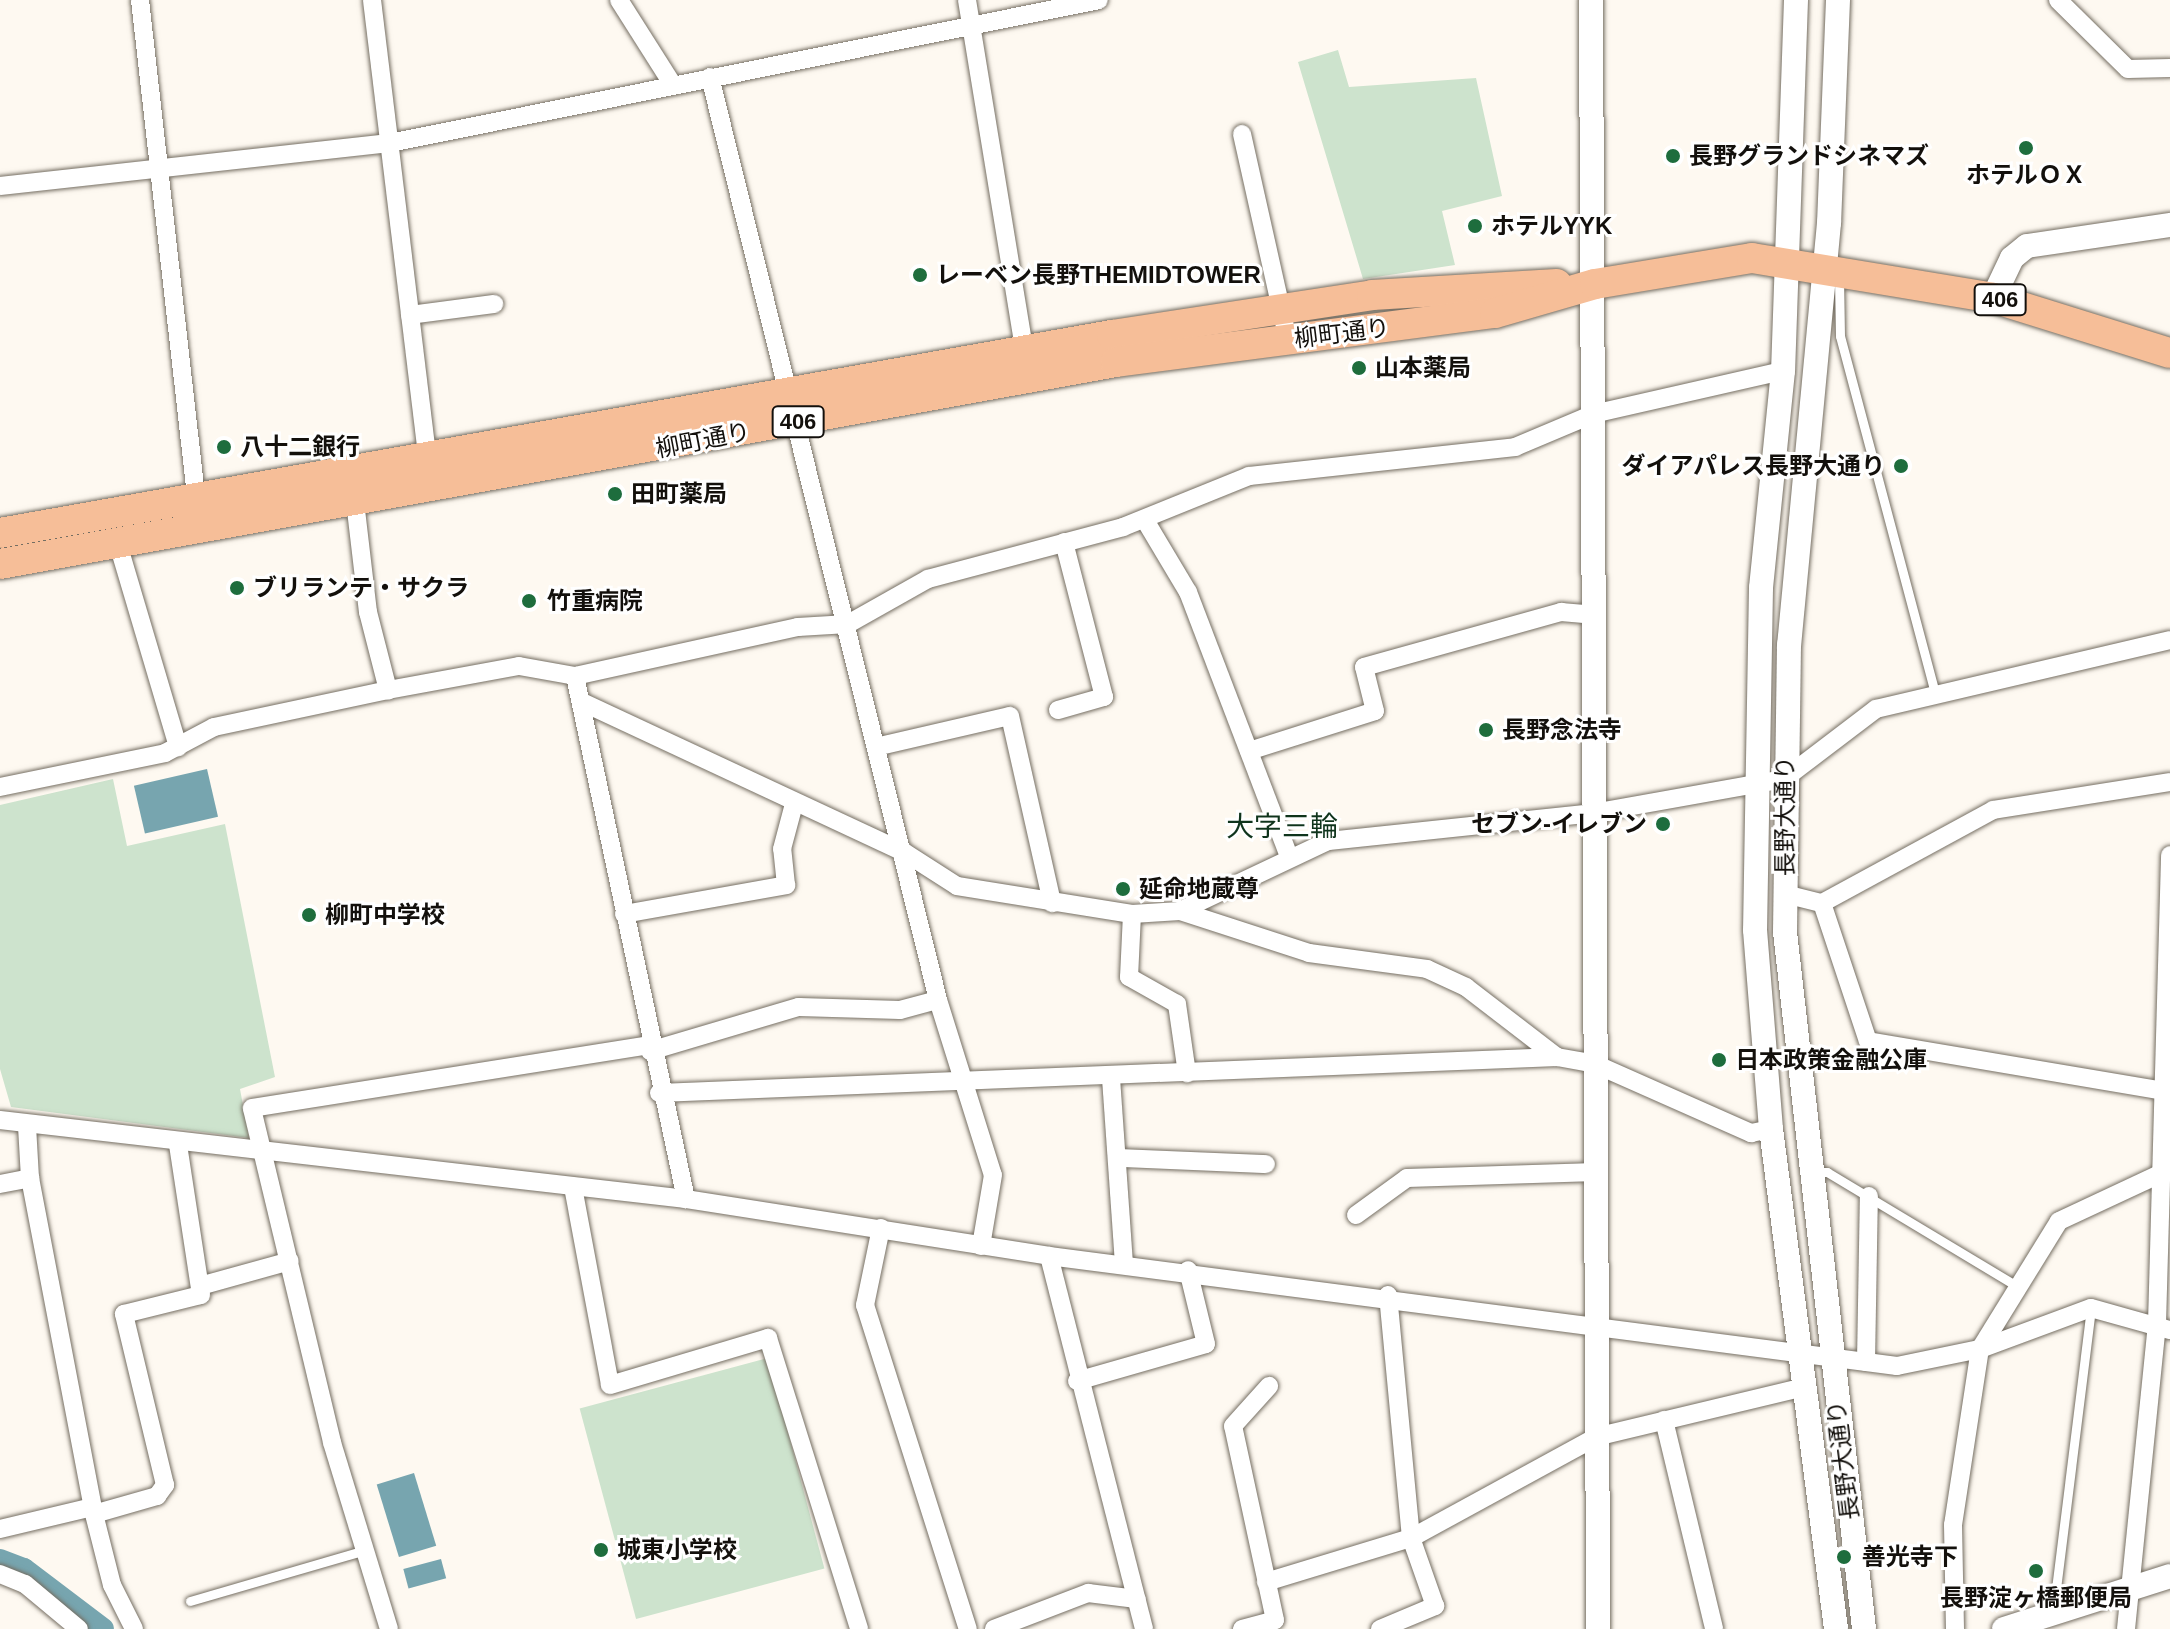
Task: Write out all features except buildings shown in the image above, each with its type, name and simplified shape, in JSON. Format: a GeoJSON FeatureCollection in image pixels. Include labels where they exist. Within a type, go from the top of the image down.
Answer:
{"type":"FeatureCollection","features":[{"type":"Feature","properties":{"kind":"highway","name":"柳町通り"},"geometry":{"type":"LineString","coordinates":[[1027,364],[1288,340],[1495,313],[1595,284],[1752,258],[1832,268]]}},
{"type":"Feature","properties":{"kind":"highway","name":"406"},"geometry":{"type":"LineString","coordinates":[[1832,268],[1993,298],[2170,353]]}},
{"type":"Feature","properties":{"kind":"highway","name":"柳町通り"},"geometry":{"type":"LineString","coordinates":[[353,488],[431,491],[791,409],[1027,364],[1283,309],[1490,284],[1595,284]]}},
{"type":"Feature","properties":{"kind":"highway","name":"柳町通り"},"geometry":{"type":"LineString","coordinates":[[0,533],[199,516],[353,488],[427,460],[791,409]]}},
{"type":"Feature","properties":{"kind":"highway","name":"柳町通り"},"geometry":{"type":"LineString","coordinates":[[0,564],[118,544],[199,516]]}},
{"type":"Feature","properties":{"kind":"street"},"geometry":{"type":"LineString","coordinates":[[140,0],[199,516]]}},
{"type":"Feature","properties":{"kind":"street"},"geometry":{"type":"LineString","coordinates":[[372,0],[431,491]]}},
{"type":"Feature","properties":{"kind":"street"},"geometry":{"type":"LineString","coordinates":[[619,0],[673,85]]}},
{"type":"Feature","properties":{"kind":"street"},"geometry":{"type":"LineString","coordinates":[[967,0],[1027,364]]}},
{"type":"Feature","properties":{"kind":"street"},"geometry":{"type":"LineString","coordinates":[[0,186],[390,143],[710,77],[972,29],[1099,0]]}},
{"type":"Feature","properties":{"kind":"street"},"geometry":{"type":"LineString","coordinates":[[1591,0],[1595,284],[1593,813],[1598,1629]]}},
{"type":"Feature","properties":{"kind":"street","name":"長野大通り"},"geometry":{"type":"LineString","coordinates":[[1796,0],[1783,371],[1761,588],[1755,930],[1771,1129],[1836,1629]]}},
{"type":"Feature","properties":{"kind":"street","name":"長野大通り"},"geometry":{"type":"LineString","coordinates":[[1838,0],[1832,268],[1798,510],[1784,779],[1785,894],[1807,1173],[1864,1629]]}},
{"type":"Feature","properties":{"kind":"street"},"geometry":{"type":"LineString","coordinates":[[2058,0],[2128,69],[2170,68]]}},
{"type":"Feature","properties":{"kind":"street"},"geometry":{"type":"LineString","coordinates":[[710,77],[791,409],[880,746],[938,1000],[961,1083],[993,1175],[981,1246]]}},
{"type":"Feature","properties":{"kind":"street"},"geometry":{"type":"LineString","coordinates":[[1242,134],[1288,340]]}},
{"type":"Feature","properties":{"kind":"street"},"geometry":{"type":"LineString","coordinates":[[1993,298],[2012,258],[2027,246],[2170,225]]}},
{"type":"Feature","properties":{"kind":"street"},"geometry":{"type":"LineString","coordinates":[[410,315],[494,304]]}},
{"type":"Feature","properties":{"kind":"street"},"geometry":{"type":"LineString","coordinates":[[0,787],[178,747],[214,727],[388,690],[519,666],[575,676],[798,627],[848,624],[928,579],[1145,520],[1173,501],[1262,473],[1477,454],[1593,414],[1783,371]]}},
{"type":"Feature","properties":{"kind":"street"},"geometry":{"type":"LineString","coordinates":[[353,488],[368,612],[388,690]]}},
{"type":"Feature","properties":{"kind":"street"},"geometry":{"type":"LineString","coordinates":[[1145,520],[1188,592],[1289,856]]}},
{"type":"Feature","properties":{"kind":"street"},"geometry":{"type":"LineString","coordinates":[[1058,710],[1104,697],[1064,542]]}},
{"type":"Feature","properties":{"kind":"street"},"geometry":{"type":"LineString","coordinates":[[118,544],[178,747]]}},
{"type":"Feature","properties":{"kind":"street"},"geometry":{"type":"LineString","coordinates":[[1249,751],[1375,711],[1364,667],[1561,612],[1593,615]]}},
{"type":"Feature","properties":{"kind":"street"},"geometry":{"type":"LineString","coordinates":[[1180,911],[1289,856],[1384,833],[1593,813],[1784,779],[1876,709],[2170,640]]}},
{"type":"Feature","properties":{"kind":"street"},"geometry":{"type":"LineString","coordinates":[[575,676],[584,703],[649,1048],[686,1199]]}},
{"type":"Feature","properties":{"kind":"street"},"geometry":{"type":"LineString","coordinates":[[584,703],[794,804],[904,852],[957,886],[1132,914],[1180,911],[1309,953],[1427,969],[1466,987],[1557,1057]]}},
{"type":"Feature","properties":{"kind":"street"},"geometry":{"type":"LineString","coordinates":[[880,746],[1010,716],[1052,903]]}},
{"type":"Feature","properties":{"kind":"street"},"geometry":{"type":"LineString","coordinates":[[1785,894],[1822,903],[1993,810],[2170,782]]}},
{"type":"Feature","properties":{"kind":"street"},"geometry":{"type":"LineString","coordinates":[[624,914],[786,885],[782,849],[794,804]]}},
{"type":"Feature","properties":{"kind":"street"},"geometry":{"type":"LineString","coordinates":[[2126,1629],[2163,1327],[2169,1092],[2170,855]]}},
{"type":"Feature","properties":{"kind":"street"},"geometry":{"type":"LineString","coordinates":[[1822,903],[1868,1041],[2169,1092]]}},
{"type":"Feature","properties":{"kind":"street"},"geometry":{"type":"LineString","coordinates":[[1132,914],[1129,977],[1177,1004],[1187,1073]]}},
{"type":"Feature","properties":{"kind":"street"},"geometry":{"type":"LineString","coordinates":[[389,1629],[252,1108],[649,1048],[799,1007],[900,1010],[938,1000]]}},
{"type":"Feature","properties":{"kind":"street"},"geometry":{"type":"LineString","coordinates":[[659,1093],[1111,1078],[1557,1057],[1595,1064],[1751,1133],[1771,1129]]}},
{"type":"Feature","properties":{"kind":"street"},"geometry":{"type":"LineString","coordinates":[[1111,1078],[1121,1158],[1124,1265]]}},
{"type":"Feature","properties":{"kind":"street"},"geometry":{"type":"LineString","coordinates":[[0,1120],[178,1145],[686,1199],[1049,1256],[1188,1270],[1597,1322],[1897,1366],[1980,1349],[2091,1308],[2163,1327]]}},
{"type":"Feature","properties":{"kind":"street"},"geometry":{"type":"LineString","coordinates":[[27,1126],[30,1178],[93,1510],[112,1585],[134,1629]]}},
{"type":"Feature","properties":{"kind":"street"},"geometry":{"type":"LineString","coordinates":[[0,1529],[157,1496],[165,1485],[124,1314],[201,1295],[178,1145]]}},
{"type":"Feature","properties":{"kind":"street"},"geometry":{"type":"LineString","coordinates":[[1121,1158],[1266,1164]]}},
{"type":"Feature","properties":{"kind":"street"},"geometry":{"type":"LineString","coordinates":[[1356,1215],[1407,1178],[1596,1172]]}},
{"type":"Feature","properties":{"kind":"street"},"geometry":{"type":"LineString","coordinates":[[1955,1629],[1953,1525],[1980,1349],[2059,1221],[2166,1172]]}},
{"type":"Feature","properties":{"kind":"street"},"geometry":{"type":"LineString","coordinates":[[0,1184],[30,1178]]}},
{"type":"Feature","properties":{"kind":"street"},"geometry":{"type":"LineString","coordinates":[[573,1187],[610,1385],[768,1338],[859,1629]]}},
{"type":"Feature","properties":{"kind":"street"},"geometry":{"type":"LineString","coordinates":[[1866,1362],[1869,1196]]}},
{"type":"Feature","properties":{"kind":"street"},"geometry":{"type":"LineString","coordinates":[[881,1228],[865,1305],[968,1629]]}},
{"type":"Feature","properties":{"kind":"street"},"geometry":{"type":"LineString","coordinates":[[1049,1256],[1077,1381],[1144,1629]]}},
{"type":"Feature","properties":{"kind":"street"},"geometry":{"type":"LineString","coordinates":[[200,1286],[290,1261]]}},
{"type":"Feature","properties":{"kind":"street"},"geometry":{"type":"LineString","coordinates":[[1077,1381],[1206,1344],[1188,1270]]}},
{"type":"Feature","properties":{"kind":"street"},"geometry":{"type":"LineString","coordinates":[[1380,1629],[1435,1606],[1411,1538],[1388,1295]]}},
{"type":"Feature","properties":{"kind":"street"},"geometry":{"type":"LineString","coordinates":[[1242,1629],[1275,1620],[1233,1426],[1269,1386]]}},
{"type":"Feature","properties":{"kind":"street"},"geometry":{"type":"LineString","coordinates":[[1266,1582],[1411,1538],[1596,1437],[1805,1387]]}},
{"type":"Feature","properties":{"kind":"street"},"geometry":{"type":"LineString","coordinates":[[1664,1420],[1714,1629]]}},
{"type":"Feature","properties":{"kind":"street"},"geometry":{"type":"LineString","coordinates":[[0,1574],[25,1584],[79,1629]]}},
{"type":"Feature","properties":{"kind":"street"},"geometry":{"type":"LineString","coordinates":[[2004,1629],[2170,1576]]}},
{"type":"Feature","properties":{"kind":"street"},"geometry":{"type":"LineString","coordinates":[[994,1629],[1088,1593],[1137,1599]]}},
{"type":"Feature","properties":{"kind":"lane"},"geometry":{"type":"LineString","coordinates":[[1832,268],[1840,336],[1935,694]]}},
{"type":"Feature","properties":{"kind":"lane"},"geometry":{"type":"LineString","coordinates":[[1807,1173],[1827,1172],[2017,1286]]}},
{"type":"Feature","properties":{"kind":"lane"},"geometry":{"type":"LineString","coordinates":[[2053,1613],[2091,1308]]}},
{"type":"Feature","properties":{"kind":"lane"},"geometry":{"type":"LineString","coordinates":[[190,1601],[366,1550]]}},
{"type":"Feature","properties":{"kind":"green space"},"geometry":{"type":"Polygon","coordinates":[[[1338,50],[1349,87],[1476,78],[1502,196],[1442,211],[1455,265],[1363,279],[1298,62],[1338,50]]]}},
{"type":"Feature","properties":{"kind":"green space"},"geometry":{"type":"Polygon","coordinates":[[[113,779],[127,846],[225,824],[275,1077],[240,1089],[249,1138],[11,1107],[0,1069],[0,805],[113,779]]]}},
{"type":"Feature","properties":{"kind":"green space"},"geometry":{"type":"Polygon","coordinates":[[[768,1358],[824,1569],[636,1619],[580,1408],[768,1358]]]}},
{"type":"Feature","properties":{"kind":"water"},"geometry":{"type":"Polygon","coordinates":[[[207,769],[218,817],[145,834],[134,786],[207,769]]]}},
{"type":"Feature","properties":{"kind":"water"},"geometry":{"type":"Polygon","coordinates":[[[414,1473],[436,1546],[399,1557],[377,1484],[414,1473]]]}},
{"type":"Feature","properties":{"kind":"water"},"geometry":{"type":"Polygon","coordinates":[[[441,1559],[446,1578],[409,1588],[403,1569],[441,1559]]]}},
{"type":"Feature","properties":{"kind":"waterway"},"geometry":{"type":"LineString","coordinates":[[0,1560],[24,1569],[103,1629]]}},
{"type":"Feature","properties":{"kind":"place","name":"ホテルＯＸ"},"geometry":{"type":"Point","coordinates":[2026,148]}},
{"type":"Feature","properties":{"kind":"place","name":"長野グランドシネマズ"},"geometry":{"type":"Point","coordinates":[1673,156]}},
{"type":"Feature","properties":{"kind":"place","name":"ホテルYYK"},"geometry":{"type":"Point","coordinates":[1475,226]}},
{"type":"Feature","properties":{"kind":"place","name":"レーベン長野THEMIDTOWER"},"geometry":{"type":"Point","coordinates":[920,275]}},
{"type":"Feature","properties":{"kind":"place","name":"山本薬局"},"geometry":{"type":"Point","coordinates":[1359,368]}},
{"type":"Feature","properties":{"kind":"place","name":"八十二銀行"},"geometry":{"type":"Point","coordinates":[224,447]}},
{"type":"Feature","properties":{"kind":"place","name":"ダイアパレス長野大通り"},"geometry":{"type":"Point","coordinates":[1901,466]}},
{"type":"Feature","properties":{"kind":"place","name":"田町薬局"},"geometry":{"type":"Point","coordinates":[615,494]}},
{"type":"Feature","properties":{"kind":"place","name":"ブリランテ・サクラ"},"geometry":{"type":"Point","coordinates":[237,588]}},
{"type":"Feature","properties":{"kind":"place","name":"竹重病院"},"geometry":{"type":"Point","coordinates":[529,601]}},
{"type":"Feature","properties":{"kind":"place","name":"長野念法寺"},"geometry":{"type":"Point","coordinates":[1486,730]}},
{"type":"Feature","properties":{"kind":"place","name":"セブン-イレブン"},"geometry":{"type":"Point","coordinates":[1663,824]}},
{"type":"Feature","properties":{"kind":"place","name":"延命地蔵尊"},"geometry":{"type":"Point","coordinates":[1123,889]}},
{"type":"Feature","properties":{"kind":"place","name":"柳町中学校"},"geometry":{"type":"Point","coordinates":[309,915]}},
{"type":"Feature","properties":{"kind":"place","name":"日本政策金融公庫"},"geometry":{"type":"Point","coordinates":[1719,1060]}},
{"type":"Feature","properties":{"kind":"place","name":"城東小学校"},"geometry":{"type":"Point","coordinates":[601,1550]}},
{"type":"Feature","properties":{"kind":"place","name":"善光寺下"},"geometry":{"type":"Point","coordinates":[1844,1557]}},
{"type":"Feature","properties":{"kind":"place","name":"長野淀ヶ橋郵便局"},"geometry":{"type":"Point","coordinates":[2036,1571]}},
{"type":"Feature","properties":{"kind":"district","name":"大字三輪"},"geometry":{"type":"Point","coordinates":[1282,827]}}]}
